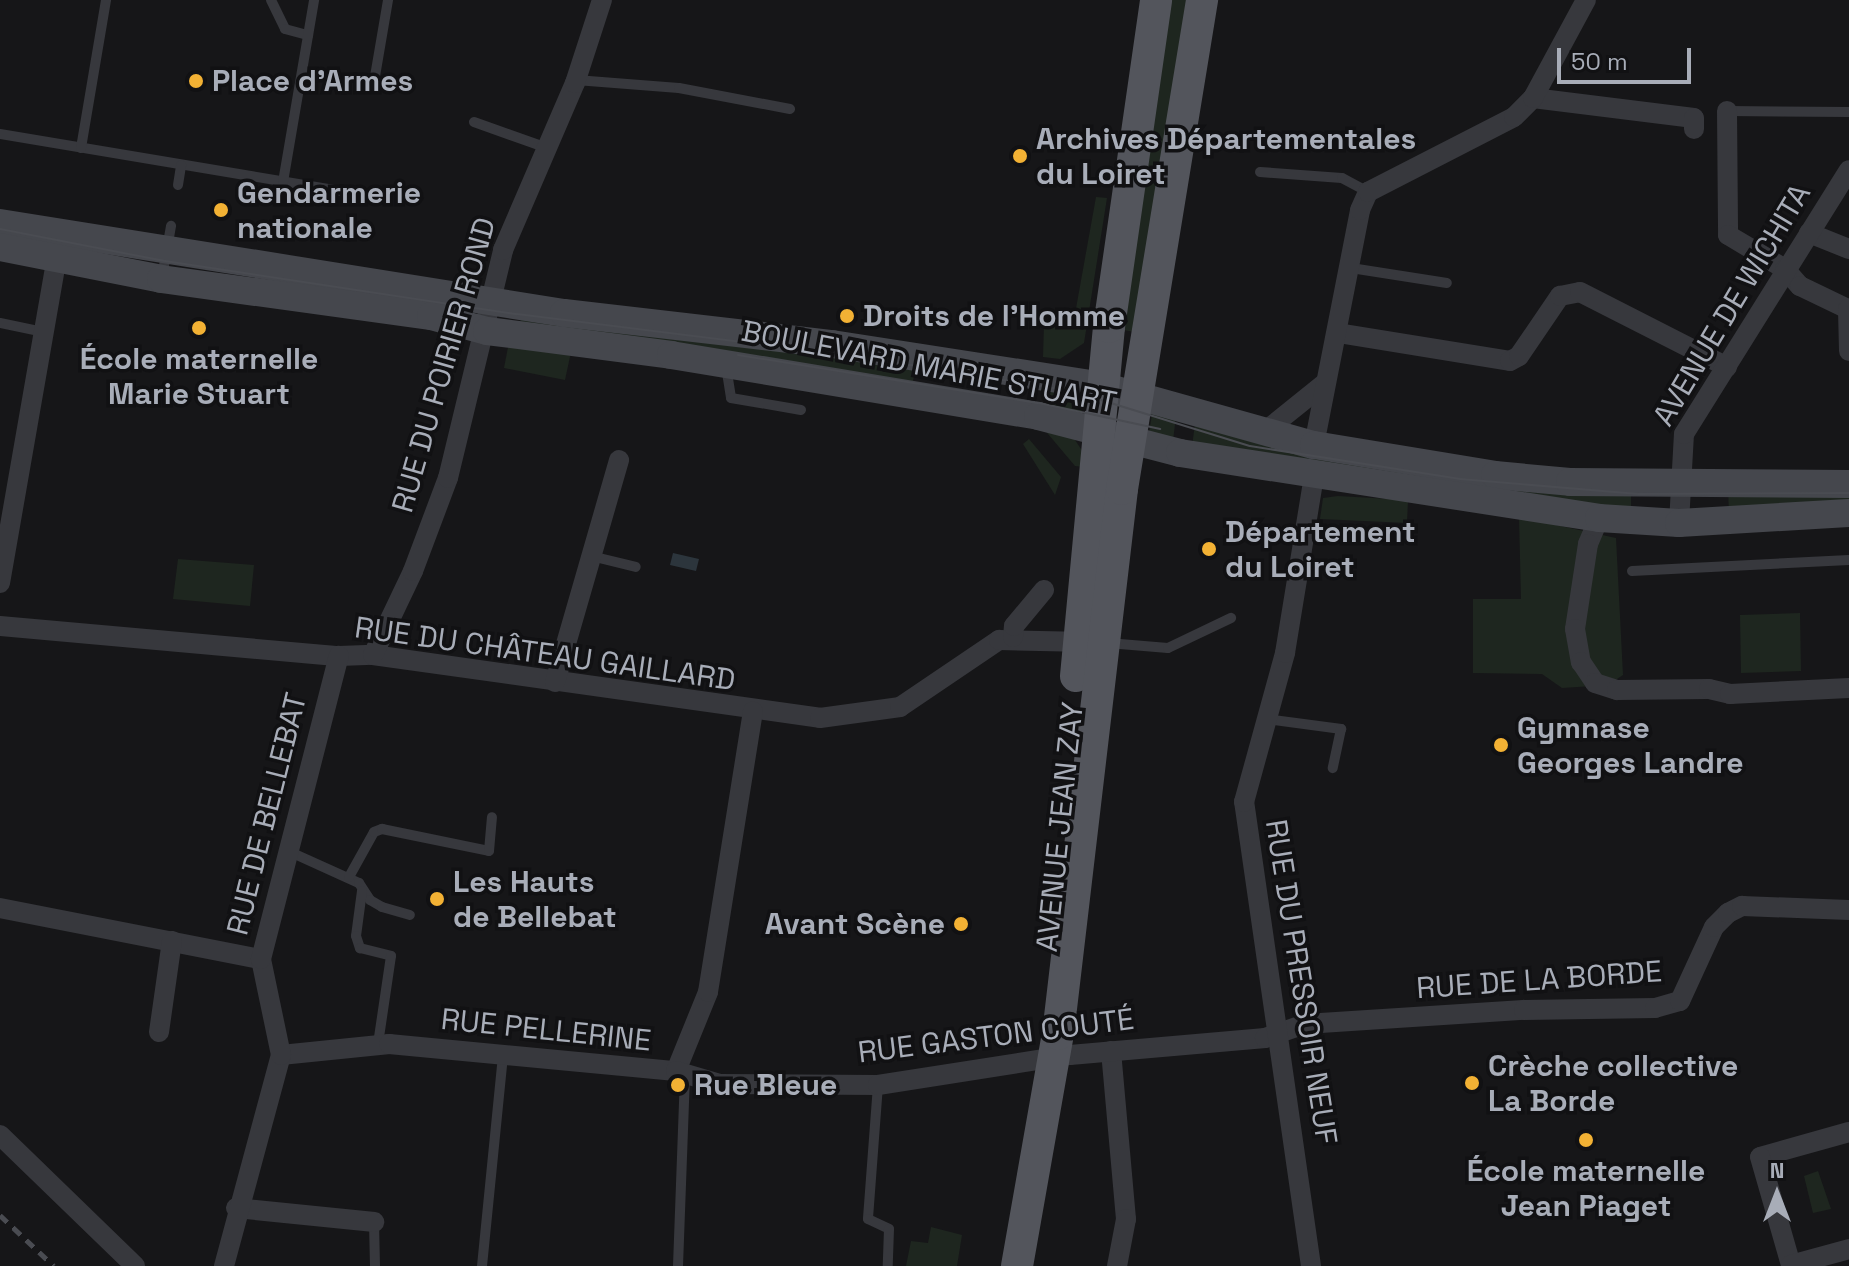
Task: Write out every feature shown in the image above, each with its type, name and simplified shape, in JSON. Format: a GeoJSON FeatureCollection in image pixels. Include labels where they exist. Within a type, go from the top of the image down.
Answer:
{"type":"FeatureCollection","features":[{"type":"Feature","properties":{"kind":"main road","name":"AVENUE JEAN ZAY"},"geometry":{"type":"LineString","coordinates":[[1091,642],[1097,431],[1156,0]]}},
{"type":"Feature","properties":{"kind":"main road","name":"AVENUE JEAN ZAY"},"geometry":{"type":"LineString","coordinates":[[1017,1266],[1091,642],[1138,394],[1202,0]]}},
{"type":"Feature","properties":{"kind":"main road","name":"BOULEVARD MARIE STUART"},"geometry":{"type":"LineString","coordinates":[[0,223],[169,238],[493,301],[1102,386],[1314,445],[1524,479],[1849,484]]}},
{"type":"Feature","properties":{"kind":"main road","name":"BOULEVARD MARIE STUART"},"geometry":{"type":"LineString","coordinates":[[0,247],[161,279],[416,314],[487,331],[726,364],[1038,416],[1130,440],[1314,475],[1599,518],[1679,523],[1849,513]]}},
{"type":"Feature","properties":{"kind":"main road","name":"AVENUE JEAN ZAY"},"geometry":{"type":"LineString","coordinates":[[997,1266],[1043,1060]]}},
{"type":"Feature","properties":{"kind":"street","name":"RUE DU POIRIER ROND"},"geometry":{"type":"LineString","coordinates":[[373,655],[448,478],[487,331],[503,250],[576,80],[602,0]]}},
{"type":"Feature","properties":{"kind":"street"},"geometry":{"type":"LineString","coordinates":[[1314,445],[1360,210],[1368,192],[1488,133],[1533,98],[1586,0]]}},
{"type":"Feature","properties":{"kind":"street"},"geometry":{"type":"LineString","coordinates":[[1533,98],[1694,118],[1694,129]]}},
{"type":"Feature","properties":{"kind":"street"},"geometry":{"type":"LineString","coordinates":[[1727,111],[1728,235],[1785,269],[1800,286],[1848,309],[1849,351]]}},
{"type":"Feature","properties":{"kind":"street","name":"AVENUE DE WICHITA"},"geometry":{"type":"LineString","coordinates":[[1679,523],[1678,483],[1684,434],[1849,170]]}},
{"type":"Feature","properties":{"kind":"street"},"geometry":{"type":"LineString","coordinates":[[1809,233],[1849,249]]}},
{"type":"Feature","properties":{"kind":"street"},"geometry":{"type":"LineString","coordinates":[[0,583],[57,256]]}},
{"type":"Feature","properties":{"kind":"street"},"geometry":{"type":"LineString","coordinates":[[1338,333],[1510,361],[1519,356],[1560,296],[1580,292],[1727,367]]}},
{"type":"Feature","properties":{"kind":"street"},"geometry":{"type":"LineString","coordinates":[[1263,433],[1324,384]]}},
{"type":"Feature","properties":{"kind":"street"},"geometry":{"type":"LineString","coordinates":[[555,682],[619,460]]}},
{"type":"Feature","properties":{"kind":"street","name":"RUE DU PRESSOIR NEUF"},"geometry":{"type":"LineString","coordinates":[[1311,1266],[1244,802],[1285,653],[1314,475]]}},
{"type":"Feature","properties":{"kind":"street"},"geometry":{"type":"LineString","coordinates":[[1599,518],[1588,544],[1575,629],[1581,662],[1595,683],[1617,690],[1709,689],[1730,694],[1849,688]]}},
{"type":"Feature","properties":{"kind":"street"},"geometry":{"type":"LineString","coordinates":[[1044,590],[1014,626],[1013,637],[1091,642]]}},
{"type":"Feature","properties":{"kind":"street","name":"RUE DU CHÂTEAU GAILLARD"},"geometry":{"type":"LineString","coordinates":[[0,625],[339,656],[373,655],[753,712],[833,718],[900,707],[999,640],[1013,637]]}},
{"type":"Feature","properties":{"kind":"street","name":"RUE DE BELLEBAT"},"geometry":{"type":"LineString","coordinates":[[224,1266],[236,1208],[281,1055],[261,959],[339,656]]}},
{"type":"Feature","properties":{"kind":"street","name":"RUE PELLERINE"},"geometry":{"type":"LineString","coordinates":[[281,1055],[378,1044],[680,1074],[708,992],[753,712]]}},
{"type":"Feature","properties":{"kind":"street","name":"RUE DE LA BORDE"},"geometry":{"type":"LineString","coordinates":[[1277,1034],[1305,1024],[1524,1010],[1655,1008],[1680,1001],[1714,927],[1728,913],[1742,906],[1849,910]]}},
{"type":"Feature","properties":{"kind":"street"},"geometry":{"type":"LineString","coordinates":[[0,908],[261,959]]}},
{"type":"Feature","properties":{"kind":"street"},"geometry":{"type":"LineString","coordinates":[[159,1032],[172,941]]}},
{"type":"Feature","properties":{"kind":"street","name":"RUE GASTON COUTÉ"},"geometry":{"type":"LineString","coordinates":[[680,1074],[720,1084],[878,1085],[1111,1051],[1277,1034]]}},
{"type":"Feature","properties":{"kind":"street"},"geometry":{"type":"LineString","coordinates":[[1111,1051],[1126,1219],[1117,1266]]}},
{"type":"Feature","properties":{"kind":"street"},"geometry":{"type":"LineString","coordinates":[[1849,1132],[1760,1157],[1791,1265],[1849,1249]]}},
{"type":"Feature","properties":{"kind":"street"},"geometry":{"type":"LineString","coordinates":[[0,1135],[135,1266]]}},
{"type":"Feature","properties":{"kind":"street"},"geometry":{"type":"LineString","coordinates":[[236,1208],[374,1222]]}},
{"type":"Feature","properties":{"kind":"lane"},"geometry":{"type":"LineString","coordinates":[[81,148],[106,0]]}},
{"type":"Feature","properties":{"kind":"lane"},"geometry":{"type":"LineString","coordinates":[[271,0],[285,29],[308,35]]}},
{"type":"Feature","properties":{"kind":"lane"},"geometry":{"type":"LineString","coordinates":[[283,182],[314,0]]}},
{"type":"Feature","properties":{"kind":"lane"},"geometry":{"type":"LineString","coordinates":[[373,88],[388,0]]}},
{"type":"Feature","properties":{"kind":"lane"},"geometry":{"type":"LineString","coordinates":[[576,80],[679,88],[790,109]]}},
{"type":"Feature","properties":{"kind":"lane"},"geometry":{"type":"LineString","coordinates":[[1727,111],[1849,112]]}},
{"type":"Feature","properties":{"kind":"lane"},"geometry":{"type":"LineString","coordinates":[[474,122],[547,148]]}},
{"type":"Feature","properties":{"kind":"lane"},"geometry":{"type":"LineString","coordinates":[[0,134],[387,199]]}},
{"type":"Feature","properties":{"kind":"lane"},"geometry":{"type":"LineString","coordinates":[[178,185],[181,165]]}},
{"type":"Feature","properties":{"kind":"lane"},"geometry":{"type":"LineString","coordinates":[[1260,172],[1342,178],[1368,192]]}},
{"type":"Feature","properties":{"kind":"lane"},"geometry":{"type":"LineString","coordinates":[[161,279],[169,238]]}},
{"type":"Feature","properties":{"kind":"lane"},"geometry":{"type":"LineString","coordinates":[[1351,268],[1447,283]]}},
{"type":"Feature","properties":{"kind":"lane"},"geometry":{"type":"LineString","coordinates":[[0,323],[44,332]]}},
{"type":"Feature","properties":{"kind":"lane"},"geometry":{"type":"LineString","coordinates":[[726,364],[731,398],[801,410]]}},
{"type":"Feature","properties":{"kind":"lane"},"geometry":{"type":"LineString","coordinates":[[589,556],[636,567]]}},
{"type":"Feature","properties":{"kind":"lane"},"geometry":{"type":"LineString","coordinates":[[1632,571],[1849,560]]}},
{"type":"Feature","properties":{"kind":"lane"},"geometry":{"type":"LineString","coordinates":[[1091,642],[1168,648],[1231,618]]}},
{"type":"Feature","properties":{"kind":"lane"},"geometry":{"type":"LineString","coordinates":[[1266,719],[1341,729],[1333,768]]}},
{"type":"Feature","properties":{"kind":"lane"},"geometry":{"type":"LineString","coordinates":[[349,877],[374,832],[382,829],[489,851],[492,817]]}},
{"type":"Feature","properties":{"kind":"lane"},"geometry":{"type":"LineString","coordinates":[[287,851],[349,877],[382,907],[410,915]]}},
{"type":"Feature","properties":{"kind":"lane"},"geometry":{"type":"LineString","coordinates":[[362,891],[356,936],[360,948],[391,956],[378,1044]]}},
{"type":"Feature","properties":{"kind":"lane"},"geometry":{"type":"LineString","coordinates":[[482,1266],[503,1056]]}},
{"type":"Feature","properties":{"kind":"lane"},"geometry":{"type":"LineString","coordinates":[[678,1266],[680,1074]]}},
{"type":"Feature","properties":{"kind":"lane"},"geometry":{"type":"LineString","coordinates":[[878,1085],[868,1219],[889,1229],[888,1266]]}},
{"type":"Feature","properties":{"kind":"lane"},"geometry":{"type":"LineString","coordinates":[[374,1222],[375,1266]]}},
{"type":"Feature","properties":{"kind":"shaded area"},"geometry":{"type":"Polygon","coordinates":[[[1164,0],[1194,0],[1134,332],[1124,330],[1164,0]]]}},
{"type":"Feature","properties":{"kind":"shaded area"},"geometry":{"type":"Polygon","coordinates":[[[1096,197],[1107,198],[1084,343],[1060,359],[1043,357],[1044,324],[1075,314],[1096,197]]]}},
{"type":"Feature","properties":{"kind":"shaded area"},"geometry":{"type":"Polygon","coordinates":[[[523,307],[917,361],[912,386],[519,330],[523,307]]]}},
{"type":"Feature","properties":{"kind":"shaded area"},"geometry":{"type":"Polygon","coordinates":[[[508,347],[571,352],[565,380],[504,368],[508,347]]]}},
{"type":"Feature","properties":{"kind":"shaded area"},"geometry":{"type":"Polygon","coordinates":[[[1050,384],[1085,390],[1081,416],[1045,412],[1050,384]]]}},
{"type":"Feature","properties":{"kind":"shaded area"},"geometry":{"type":"Polygon","coordinates":[[[1153,408],[1176,416],[1173,441],[1149,433],[1153,408]]]}},
{"type":"Feature","properties":{"kind":"shaded area"},"geometry":{"type":"Polygon","coordinates":[[[1195,423],[1631,487],[1631,510],[1192,447],[1195,423]]]}},
{"type":"Feature","properties":{"kind":"shaded area"},"geometry":{"type":"Polygon","coordinates":[[[1043,428],[1071,434],[1083,452],[1084,467],[1075,466],[1043,428]]]}},
{"type":"Feature","properties":{"kind":"shaded area"},"geometry":{"type":"Polygon","coordinates":[[[1029,439],[1061,477],[1055,495],[1023,444],[1029,439]]]}},
{"type":"Feature","properties":{"kind":"shaded area"},"geometry":{"type":"Polygon","coordinates":[[[1728,487],[1849,489],[1849,506],[1729,515],[1728,487]]]}},
{"type":"Feature","properties":{"kind":"shaded area"},"geometry":{"type":"Polygon","coordinates":[[[1323,498],[1408,500],[1407,523],[1320,519],[1323,498]]]}},
{"type":"Feature","properties":{"kind":"shaded area"},"geometry":{"type":"Polygon","coordinates":[[[1519,517],[1616,538],[1623,675],[1608,685],[1562,688],[1542,674],[1473,673],[1473,599],[1521,599],[1519,517]]]}},
{"type":"Feature","properties":{"kind":"shaded area"},"geometry":{"type":"Polygon","coordinates":[[[673,553],[699,559],[696,571],[670,565],[673,553]]]}},
{"type":"Feature","properties":{"kind":"shaded area"},"geometry":{"type":"Polygon","coordinates":[[[178,559],[254,565],[250,606],[173,599],[178,559]]]}},
{"type":"Feature","properties":{"kind":"shaded area"},"geometry":{"type":"Polygon","coordinates":[[[1800,613],[1801,671],[1741,673],[1740,615],[1800,613]]]}},
{"type":"Feature","properties":{"kind":"shaded area"},"geometry":{"type":"Polygon","coordinates":[[[1818,1171],[1831,1209],[1813,1213],[1804,1176],[1818,1171]]]}},
{"type":"Feature","properties":{"kind":"shaded area"},"geometry":{"type":"Polygon","coordinates":[[[931,1227],[962,1235],[957,1266],[906,1266],[911,1241],[928,1243],[931,1227]]]}},
{"type":"Feature","properties":{"kind":"tram line"},"geometry":{"type":"LineString","coordinates":[[0,229],[165,261],[517,314],[855,356],[1072,391],[1250,446],[1460,479],[1638,494],[1849,493]]}},
{"type":"Feature","properties":{"kind":"tram line"},"geometry":{"type":"LineString","coordinates":[[738,355],[1039,403],[1160,429]]}},
{"type":"Feature","properties":{"kind":"railway"},"geometry":{"type":"LineString","coordinates":[[0,1215],[54,1266]]}},
{"type":"Feature","properties":{"kind":"place","name":"Place d'Armes"},"geometry":{"type":"Point","coordinates":[196,81]}},
{"type":"Feature","properties":{"kind":"place","name":"Archives Départementales du Loiret"},"geometry":{"type":"Point","coordinates":[1020,156]}},
{"type":"Feature","properties":{"kind":"place","name":"Gendarmerie nationale"},"geometry":{"type":"Point","coordinates":[221,210]}},
{"type":"Feature","properties":{"kind":"place","name":"Droits de l'Homme"},"geometry":{"type":"Point","coordinates":[847,316]}},
{"type":"Feature","properties":{"kind":"place","name":"École maternelle Marie Stuart"},"geometry":{"type":"Point","coordinates":[199,328]}},
{"type":"Feature","properties":{"kind":"place","name":"Département du Loiret"},"geometry":{"type":"Point","coordinates":[1209,549]}},
{"type":"Feature","properties":{"kind":"place","name":"Gymnase Georges Landre"},"geometry":{"type":"Point","coordinates":[1501,745]}},
{"type":"Feature","properties":{"kind":"place","name":"Les Hauts de Bellebat"},"geometry":{"type":"Point","coordinates":[437,899]}},
{"type":"Feature","properties":{"kind":"place","name":"Avant Scène"},"geometry":{"type":"Point","coordinates":[961,924]}},
{"type":"Feature","properties":{"kind":"place","name":"Crèche collective La Borde"},"geometry":{"type":"Point","coordinates":[1472,1083]}},
{"type":"Feature","properties":{"kind":"place","name":"Rue Bleue"},"geometry":{"type":"Point","coordinates":[678,1085]}},
{"type":"Feature","properties":{"kind":"place","name":"École maternelle Jean Piaget"},"geometry":{"type":"Point","coordinates":[1586,1140]}}]}
